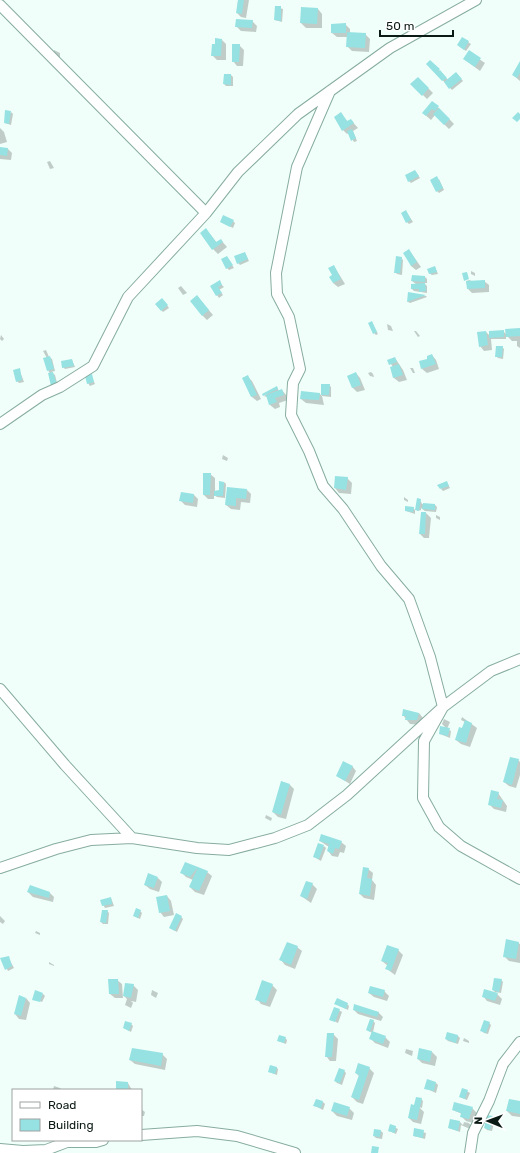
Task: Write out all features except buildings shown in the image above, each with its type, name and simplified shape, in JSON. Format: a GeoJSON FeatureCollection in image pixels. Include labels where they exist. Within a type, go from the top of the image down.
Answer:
{"type":"FeatureCollection","features":[{"type":"Feature","properties":{"kind":"street"},"geometry":{"type":"LineString","coordinates":[[0,424],[42,395],[60,387],[92,366],[128,297],[206,212],[238,172],[298,114],[390,48],[476,0]]}},
{"type":"Feature","properties":{"kind":"street"},"geometry":{"type":"LineString","coordinates":[[0,5],[206,212]]}},
{"type":"Feature","properties":{"kind":"street"},"geometry":{"type":"LineString","coordinates":[[330,91],[297,167],[276,273],[277,294],[289,317],[300,369],[293,382],[291,415],[309,451],[323,486],[343,509],[381,566],[409,599],[430,657],[443,707],[424,741],[422,798],[439,827],[461,846],[520,879]]}},
{"type":"Feature","properties":{"kind":"street"},"geometry":{"type":"LineString","coordinates":[[0,868],[56,848],[92,840],[132,838],[197,848],[229,850],[275,838],[301,828],[308,825],[347,795],[443,707],[491,671],[520,659]]}},
{"type":"Feature","properties":{"kind":"street"},"geometry":{"type":"LineString","coordinates":[[0,689],[65,765],[132,838]]}},
{"type":"Feature","properties":{"kind":"street"},"geometry":{"type":"LineString","coordinates":[[470,1153],[473,1133],[489,1101],[503,1064],[520,1042]]}},
{"type":"Feature","properties":{"kind":"street"},"geometry":{"type":"LineString","coordinates":[[142,1135],[197,1131],[230,1135],[295,1153]]}},
{"type":"Feature","properties":{"kind":"street"},"geometry":{"type":"LineString","coordinates":[[0,1149],[23,1151],[46,1150],[67,1142],[100,1141]]}}]}
